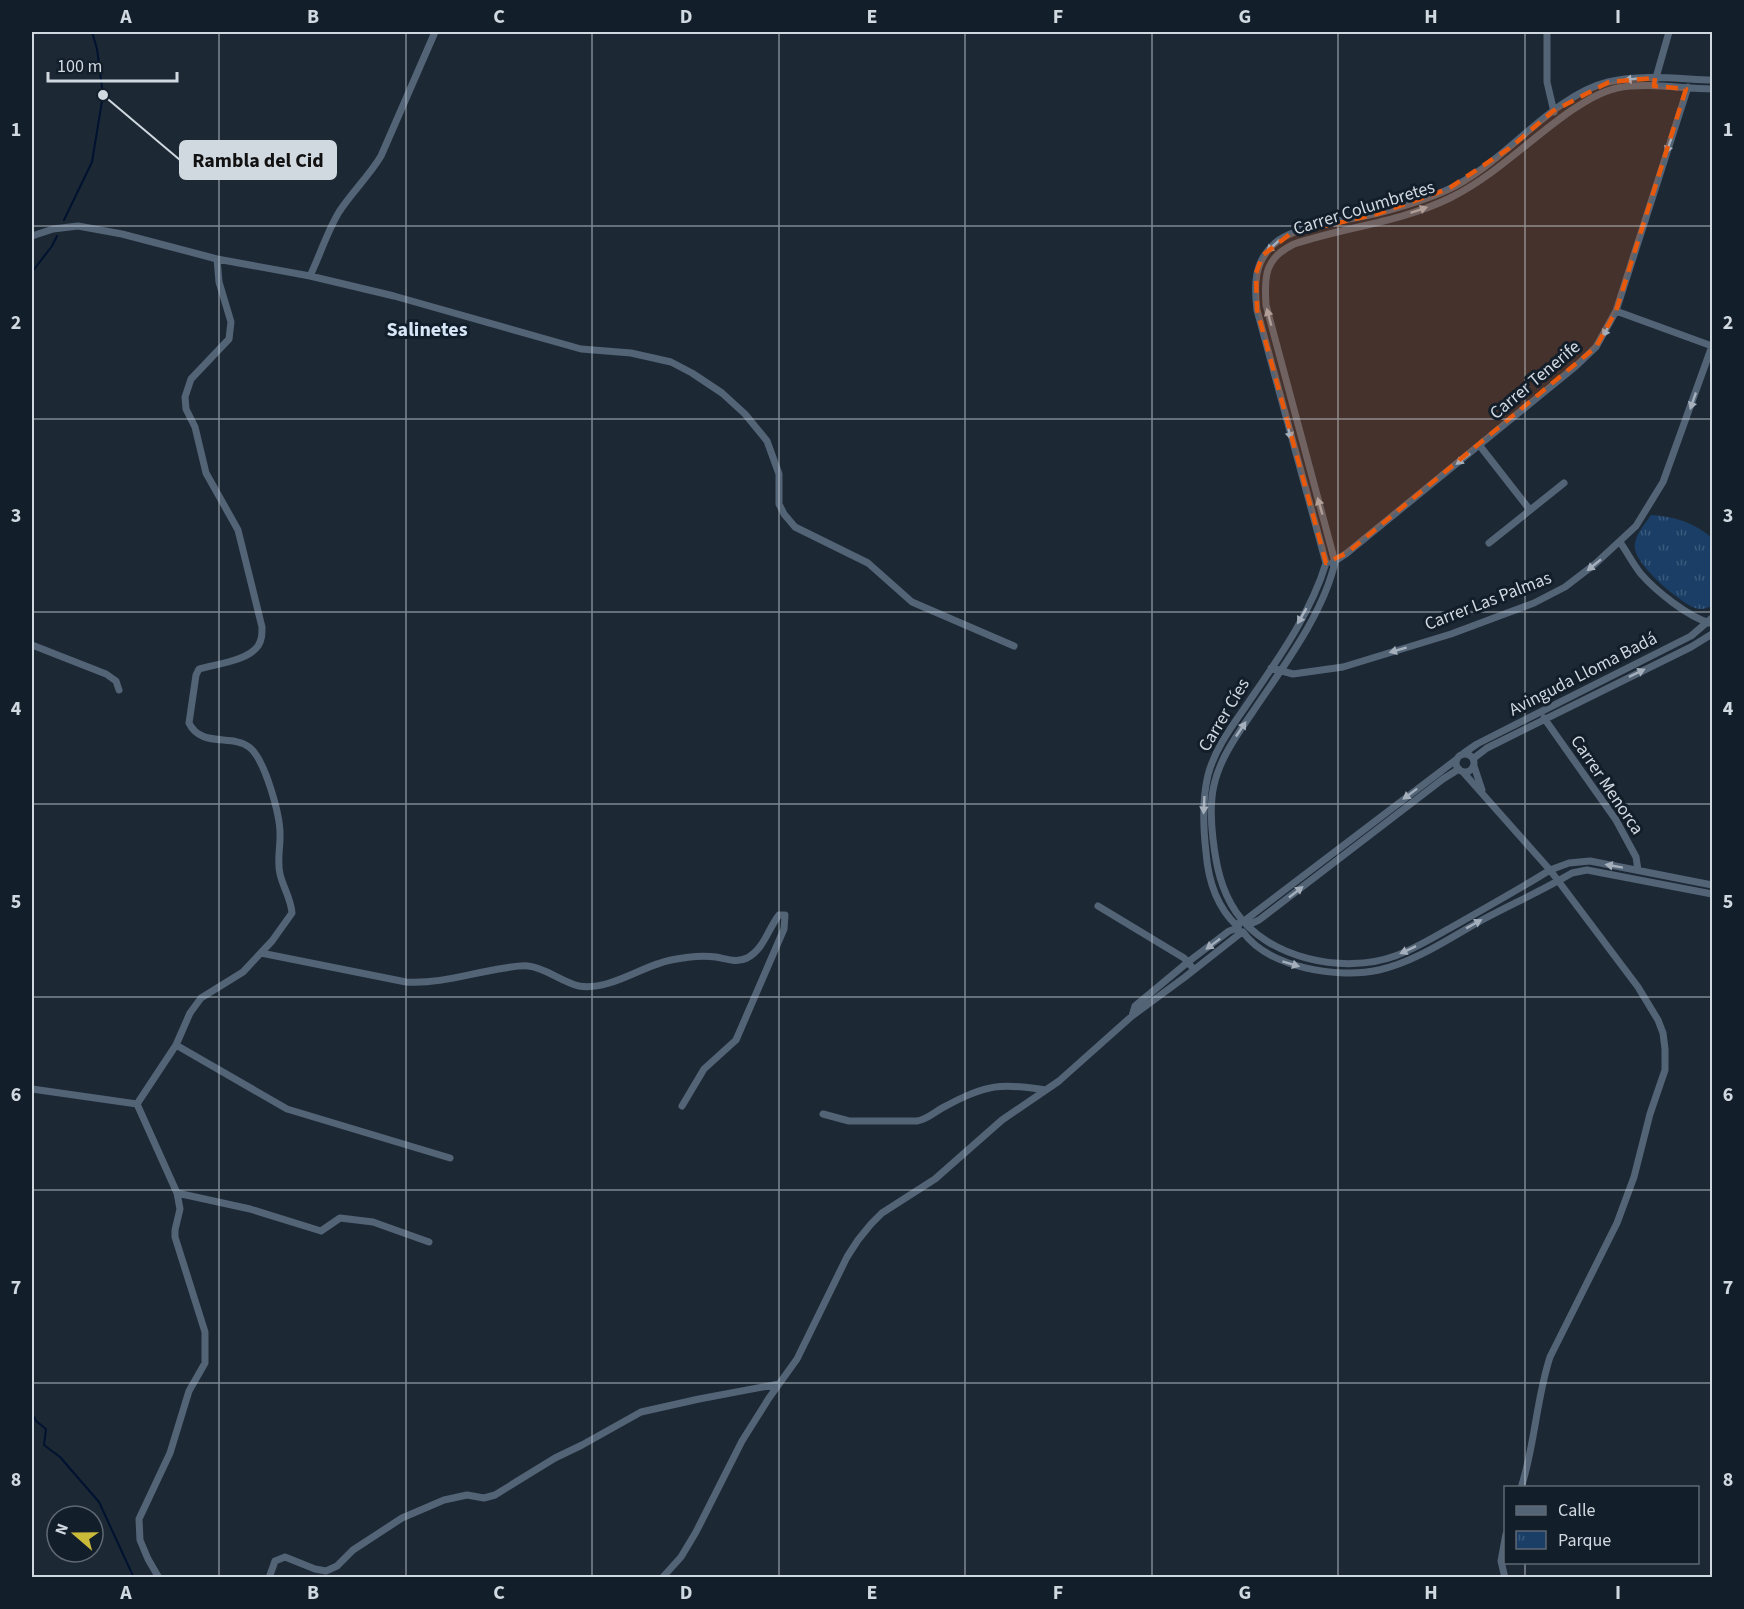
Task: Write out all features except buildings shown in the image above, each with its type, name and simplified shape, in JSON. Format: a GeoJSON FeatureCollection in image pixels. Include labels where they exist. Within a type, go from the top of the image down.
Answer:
{"type":"FeatureCollection","features":[{"type":"Feature","properties":{"kind":"street"},"geometry":{"type":"LineString","coordinates":[[310,276],[340,210],[381,156],[435,32]]}},
{"type":"Feature","properties":{"kind":"street"},"geometry":{"type":"LineString","coordinates":[[1548,32],[1548,82],[1553,111],[1558,120]]}},
{"type":"Feature","properties":{"kind":"street"},"geometry":{"type":"LineString","coordinates":[[1654,86],[1669,32]]}},
{"type":"Feature","properties":{"kind":"street","name":"Carrer Columbretes"},"geometry":{"type":"LineString","coordinates":[[1326,563],[1257,310],[1255,281],[1263,255],[1276,242],[1290,234],[1377,214],[1448,189],[1478,173],[1553,111],[1585,90],[1609,82],[1655,78],[1713,80]]}},
{"type":"Feature","properties":{"kind":"street"},"geometry":{"type":"LineString","coordinates":[[1686,89],[1696,79]]}},
{"type":"Feature","properties":{"kind":"street","name":"Carrer Columbretes"},"geometry":{"type":"LineString","coordinates":[[1335,562],[1266,305],[1266,276],[1271,262],[1279,251],[1293,244],[1419,211],[1450,198],[1503,163],[1558,120],[1593,97],[1617,88],[1654,86],[1713,89]]}},
{"type":"Feature","properties":{"kind":"street","name":"Carrer Tenerife"},"geometry":{"type":"LineString","coordinates":[[1335,562],[1480,446],[1596,347],[1616,311],[1686,89]]}},
{"type":"Feature","properties":{"kind":"street"},"geometry":{"type":"LineString","coordinates":[[32,236],[78,226],[122,234],[218,259],[310,276],[394,296],[581,349],[631,353],[670,362],[692,373],[729,400],[745,414],[767,441],[779,474],[779,504],[795,527],[867,563],[912,602],[1014,646]]}},
{"type":"Feature","properties":{"kind":"street"},"geometry":{"type":"LineString","coordinates":[[137,1104],[176,1045],[190,1013],[201,998],[243,972],[284,926],[292,913],[291,902],[279,872],[279,822],[264,770],[251,748],[238,741],[213,740],[191,728],[189,723],[196,675],[199,669],[249,654],[260,644],[262,637],[262,627],[238,530],[206,474],[195,427],[186,409],[185,397],[191,379],[229,339],[231,322],[219,282],[218,259]]}},
{"type":"Feature","properties":{"kind":"street"},"geometry":{"type":"LineString","coordinates":[[1616,311],[1712,346]]}},
{"type":"Feature","properties":{"kind":"street","name":"Carrer Las Palmas"},"geometry":{"type":"LineString","coordinates":[[1270,668],[1293,674],[1343,667],[1488,621],[1534,603],[1565,587],[1620,542],[1636,525],[1663,482],[1712,346]]}},
{"type":"Feature","properties":{"kind":"street"},"geometry":{"type":"LineString","coordinates":[[1480,446],[1530,510]]}},
{"type":"Feature","properties":{"kind":"street"},"geometry":{"type":"LineString","coordinates":[[1489,543],[1564,483]]}},
{"type":"Feature","properties":{"kind":"street"},"geometry":{"type":"LineString","coordinates":[[1620,542],[1642,575],[1693,616],[1711,621]]}},
{"type":"Feature","properties":{"kind":"street"},"geometry":{"type":"LineString","coordinates":[[1326,563],[1335,562]]}},
{"type":"Feature","properties":{"kind":"street","name":"Carrer Cíes"},"geometry":{"type":"LineString","coordinates":[[1335,562],[1331,579],[1322,599],[1280,672],[1231,743],[1213,786],[1211,823],[1216,862],[1223,888],[1251,940],[1281,961],[1298,967],[1346,972],[1377,970],[1418,955],[1572,873],[1587,870],[1713,894]]}},
{"type":"Feature","properties":{"kind":"street","name":"Carrer Cíes"},"geometry":{"type":"LineString","coordinates":[[1326,563],[1316,594],[1216,754],[1209,773],[1204,798],[1203,823],[1210,881],[1228,918],[1290,954],[1318,961],[1368,962],[1394,956],[1423,943],[1550,870],[1569,863],[1590,861],[1713,885]]}},
{"type":"Feature","properties":{"kind":"street","name":"Avinguda Lloma Badá"},"geometry":{"type":"LineString","coordinates":[[1464,753],[1477,744],[1691,636],[1711,621]]}},
{"type":"Feature","properties":{"kind":"street","name":"Avinguda Lloma Badá"},"geometry":{"type":"LineString","coordinates":[[1474,758],[1487,748],[1544,718],[1713,634]]}},
{"type":"Feature","properties":{"kind":"street"},"geometry":{"type":"LineString","coordinates":[[32,645],[106,674],[116,681],[119,690]]}},
{"type":"Feature","properties":{"kind":"street","name":"Carrer Menorca"},"geometry":{"type":"LineString","coordinates":[[1544,718],[1616,820],[1636,857],[1638,870]]}},
{"type":"Feature","properties":{"kind":"street"},"geometry":{"type":"LineString","coordinates":[[662,1578],[681,1557],[742,1441],[797,1359],[847,1257],[858,1240],[882,1213],[935,1179],[1002,1120],[1073,1069],[1134,1015],[1195,969],[1243,926],[1464,753],[1474,758],[1482,793]]}},
{"type":"Feature","properties":{"kind":"street"},"geometry":{"type":"LineString","coordinates":[[1457,759],[1456,764],[1461,770],[1559,880],[1638,987],[1658,1020],[1663,1033],[1665,1049],[1665,1070],[1650,1114],[1634,1177],[1617,1223],[1550,1358],[1542,1380],[1527,1469],[1522,1486]]}},
{"type":"Feature","properties":{"kind":"street"},"geometry":{"type":"LineString","coordinates":[[1134,1015],[1135,1006],[1229,931],[1259,920],[1443,779],[1461,770],[1471,771],[1474,766]]}},
{"type":"Feature","properties":{"kind":"street"},"geometry":{"type":"LineString","coordinates":[[1098,906],[1188,962],[1195,969]]}},
{"type":"Feature","properties":{"kind":"street"},"geometry":{"type":"LineString","coordinates":[[261,953],[406,982],[428,983],[482,971],[528,966],[580,986],[611,982],[670,960],[704,957],[744,960],[761,946],[779,915],[785,915],[784,929],[736,1040],[704,1069],[682,1106]]}},
{"type":"Feature","properties":{"kind":"street"},"geometry":{"type":"LineString","coordinates":[[176,1045],[287,1110],[450,1158]]}},
{"type":"Feature","properties":{"kind":"street"},"geometry":{"type":"LineString","coordinates":[[823,1114],[849,1121],[917,1122],[960,1099],[996,1085],[1016,1085],[1046,1090]]}},
{"type":"Feature","properties":{"kind":"street"},"geometry":{"type":"LineString","coordinates":[[32,1089],[137,1104]]}},
{"type":"Feature","properties":{"kind":"street"},"geometry":{"type":"LineString","coordinates":[[137,1104],[177,1193],[180,1209],[175,1237],[205,1332],[206,1363],[189,1391],[170,1452],[139,1519],[140,1540],[159,1578]]}},
{"type":"Feature","properties":{"kind":"street"},"geometry":{"type":"LineString","coordinates":[[177,1193],[250,1209],[321,1231],[340,1218],[373,1222],[429,1242]]}},
{"type":"Feature","properties":{"kind":"street"},"geometry":{"type":"LineString","coordinates":[[269,1578],[275,1560],[285,1557],[326,1571],[337,1566],[353,1550],[402,1518],[444,1500],[467,1495],[484,1498],[495,1495],[555,1458],[641,1412],[779,1384]]}},
{"type":"Feature","properties":{"kind":"street"},"geometry":{"type":"LineString","coordinates":[[1504,1545],[1501,1561],[1505,1578]]}},
{"type":"Feature","properties":{"kind":"highlighted area"},"geometry":{"type":"Polygon","coordinates":[[[1655,78],[1654,86],[1686,89],[1616,311],[1596,347],[1347,553],[1326,563],[1257,310],[1256,273],[1263,255],[1290,234],[1377,214],[1448,189],[1511,147],[1553,111],[1609,82],[1655,78]]]}},
{"type":"Feature","properties":{"kind":"green space"},"geometry":{"type":"Polygon","coordinates":[[[1651,515],[1684,521],[1699,528],[1712,538],[1712,605],[1704,609],[1697,609],[1688,604],[1660,583],[1643,565],[1635,544],[1640,531],[1651,515]]]}},
{"type":"Feature","properties":{"kind":"waterway"},"geometry":{"type":"LineString","coordinates":[[64,220],[92,162],[103,95],[97,49],[92,32]]}},
{"type":"Feature","properties":{"kind":"waterway"},"geometry":{"type":"LineString","coordinates":[[32,272],[57,236]]}},
{"type":"Feature","properties":{"kind":"waterway"},"geometry":{"type":"LineString","coordinates":[[32,1413],[36,1421],[46,1429],[44,1445],[60,1457],[99,1502],[134,1578]]}},
{"type":"Feature","properties":{"kind":"place","name":"Rambla del Cid"},"geometry":{"type":"Point","coordinates":[103,95]}},
{"type":"Feature","properties":{"kind":"district","name":"Salinetes"},"geometry":{"type":"Point","coordinates":[427,330]}}]}
